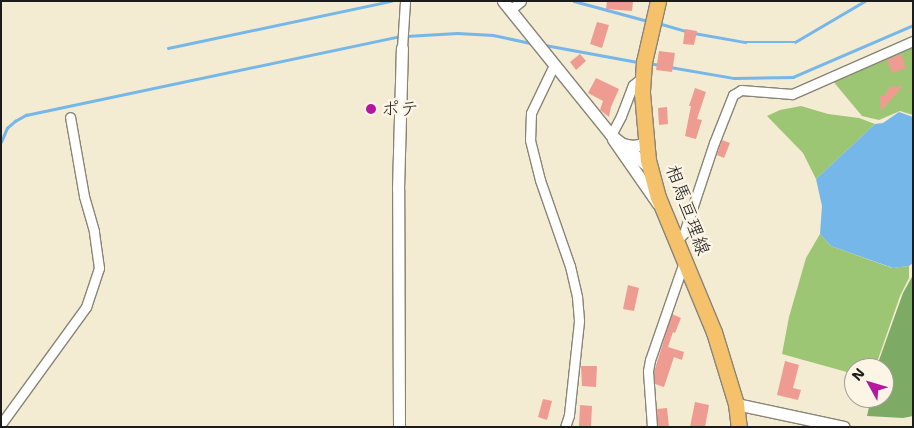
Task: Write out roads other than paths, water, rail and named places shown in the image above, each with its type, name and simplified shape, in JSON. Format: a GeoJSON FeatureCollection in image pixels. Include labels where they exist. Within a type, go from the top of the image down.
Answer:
{"type":"FeatureCollection","features":[{"type":"Feature","properties":{"kind":"main road","name":"相馬亘理線"},"geometry":{"type":"LineString","coordinates":[[658,1],[650,28],[643,77],[646,140],[651,169],[663,209],[714,332],[736,404],[739,427]]}},
{"type":"Feature","properties":{"kind":"street"},"geometry":{"type":"LineString","coordinates":[[400,427],[398,189],[405,1]]}},
{"type":"Feature","properties":{"kind":"street"},"geometry":{"type":"LineString","coordinates":[[522,1],[507,6],[611,135],[648,192],[663,209]]}},
{"type":"Feature","properties":{"kind":"street"},"geometry":{"type":"LineString","coordinates":[[676,240],[684,233],[714,143],[733,95],[741,90],[792,94],[913,41]]}},
{"type":"Feature","properties":{"kind":"street"},"geometry":{"type":"LineString","coordinates":[[554,64],[531,113],[530,140],[540,180],[570,266],[577,297],[579,321],[565,427]]}},
{"type":"Feature","properties":{"kind":"street"},"geometry":{"type":"LineString","coordinates":[[611,135],[621,116],[633,85],[643,77]]}},
{"type":"Feature","properties":{"kind":"street"},"geometry":{"type":"LineString","coordinates":[[1,424],[86,307],[99,268],[94,231],[84,196],[70,117]]}},
{"type":"Feature","properties":{"kind":"street"},"geometry":{"type":"LineString","coordinates":[[611,135],[651,169]]}},
{"type":"Feature","properties":{"kind":"street"},"geometry":{"type":"LineString","coordinates":[[622,144],[640,145],[646,140]]}},
{"type":"Feature","properties":{"kind":"street"},"geometry":{"type":"LineString","coordinates":[[652,427],[648,371],[684,262]]}},
{"type":"Feature","properties":{"kind":"street"},"geometry":{"type":"LineString","coordinates":[[736,404],[844,427]]}},
{"type":"Feature","properties":{"kind":"water"},"geometry":{"type":"Polygon","coordinates":[[[899,112],[913,117],[913,263],[909,266],[893,268],[831,246],[820,234],[822,206],[816,179],[875,124],[883,123],[899,112]]]}},
{"type":"Feature","properties":{"kind":"waterway"},"geometry":{"type":"LineString","coordinates":[[168,48],[391,1]]}},
{"type":"Feature","properties":{"kind":"waterway"},"geometry":{"type":"LineString","coordinates":[[574,1],[648,21]]}},
{"type":"Feature","properties":{"kind":"waterway"},"geometry":{"type":"LineString","coordinates":[[694,33],[745,42],[795,42],[865,1]]}},
{"type":"Feature","properties":{"kind":"waterway"},"geometry":{"type":"LineString","coordinates":[[658,23],[686,31]]}},
{"type":"Feature","properties":{"kind":"waterway"},"geometry":{"type":"LineString","coordinates":[[670,67],[734,78],[793,77],[913,25]]}},
{"type":"Feature","properties":{"kind":"waterway"},"geometry":{"type":"LineString","coordinates":[[406,36],[457,33],[493,35],[532,43]]}},
{"type":"Feature","properties":{"kind":"waterway"},"geometry":{"type":"LineString","coordinates":[[1,142],[7,128],[26,115],[400,36]]}},
{"type":"Feature","properties":{"kind":"waterway"},"geometry":{"type":"LineString","coordinates":[[545,45],[638,62]]}},
{"type":"Feature","properties":{"kind":"waterway"},"geometry":{"type":"LineString","coordinates":[[648,63],[660,65]]}},
{"type":"Feature","properties":{"kind":"place","name":"ポテ"},"geometry":{"type":"Point","coordinates":[371,109]}}]}
